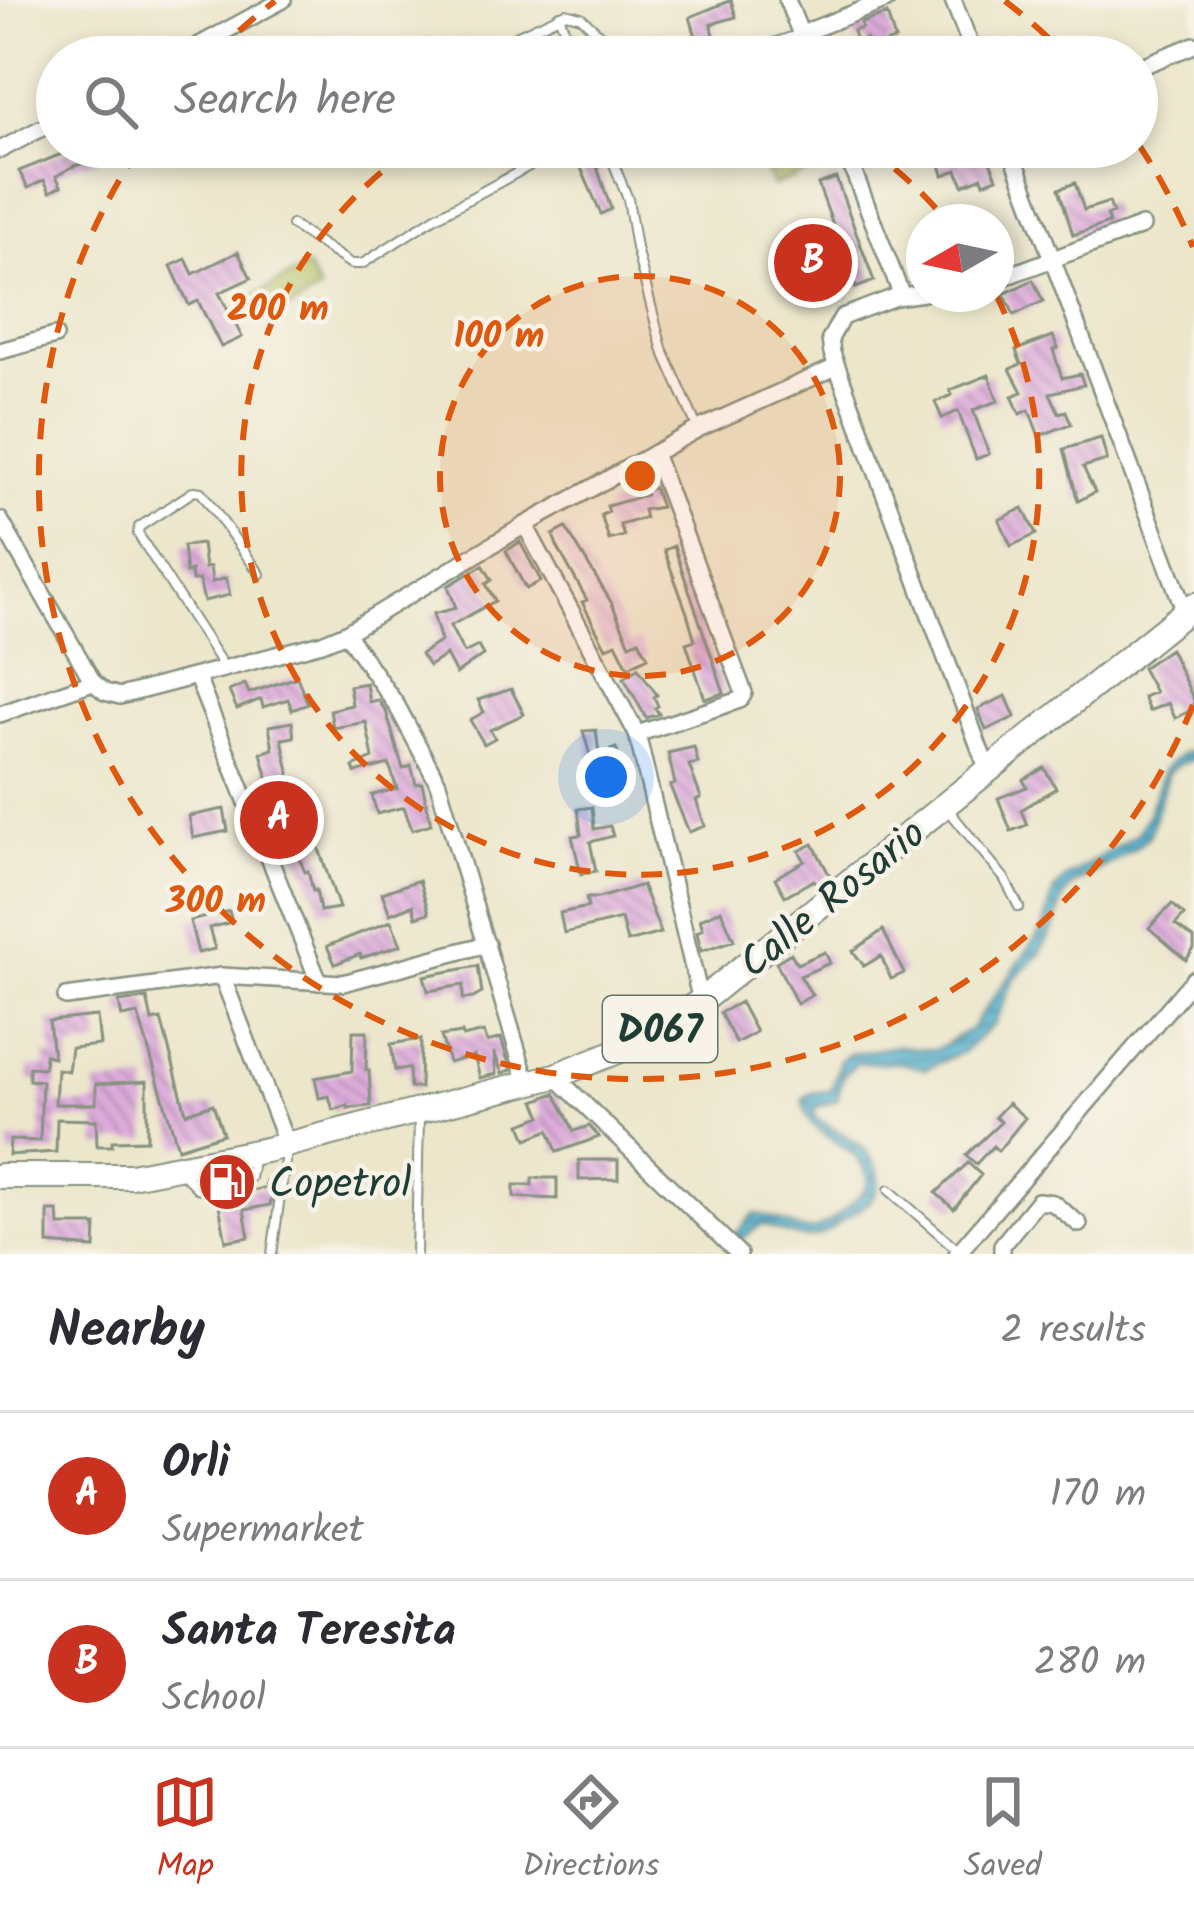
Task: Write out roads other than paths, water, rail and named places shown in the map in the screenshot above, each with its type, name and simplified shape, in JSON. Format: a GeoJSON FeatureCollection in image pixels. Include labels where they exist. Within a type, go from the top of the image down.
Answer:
{"type":"FeatureCollection","features":[{"type":"Feature","properties":{"kind":"main road","name":"Calle Rosario"},"geometry":{"type":"LineString","coordinates":[[0,1176],[98,1178],[179,1169],[554,1076],[638,1042],[700,1001],[1189,609]]}},
{"type":"Feature","properties":{"kind":"street"},"geometry":{"type":"LineString","coordinates":[[216,36],[284,0]]}},
{"type":"Feature","properties":{"kind":"street"},"geometry":{"type":"LineString","coordinates":[[788,0],[801,34],[887,0]]}},
{"type":"Feature","properties":{"kind":"street"},"geometry":{"type":"LineString","coordinates":[[953,0],[967,36]]}},
{"type":"Feature","properties":{"kind":"street"},"geometry":{"type":"LineString","coordinates":[[1158,60],[1194,45]]}},
{"type":"Feature","properties":{"kind":"street"},"geometry":{"type":"LineString","coordinates":[[0,150],[36,132]]}},
{"type":"Feature","properties":{"kind":"street"},"geometry":{"type":"LineString","coordinates":[[852,168],[902,296]]}},
{"type":"Feature","properties":{"kind":"street"},"geometry":{"type":"LineString","coordinates":[[1018,168],[1189,609]]}},
{"type":"Feature","properties":{"kind":"street"},"geometry":{"type":"LineString","coordinates":[[1014,273],[1142,226]]}},
{"type":"Feature","properties":{"kind":"street"},"geometry":{"type":"LineString","coordinates":[[906,295],[842,317],[830,339],[836,367],[988,771]]}},
{"type":"Feature","properties":{"kind":"street"},"geometry":{"type":"LineString","coordinates":[[0,351],[55,336]]}},
{"type":"Feature","properties":{"kind":"street"},"geometry":{"type":"LineString","coordinates":[[0,520],[93,682],[120,696],[346,633],[524,525],[698,429],[836,367]]}},
{"type":"Feature","properties":{"kind":"street"},"geometry":{"type":"LineString","coordinates":[[638,734],[740,700],[744,693],[654,453]]}},
{"type":"Feature","properties":{"kind":"street"},"geometry":{"type":"LineString","coordinates":[[524,525],[638,734],[700,1001]]}},
{"type":"Feature","properties":{"kind":"street"},"geometry":{"type":"LineString","coordinates":[[346,633],[397,706],[438,783],[527,1083]]}},
{"type":"Feature","properties":{"kind":"street"},"geometry":{"type":"LineString","coordinates":[[197,678],[319,982]]}},
{"type":"Feature","properties":{"kind":"street"},"geometry":{"type":"LineString","coordinates":[[0,714],[93,682]]}},
{"type":"Feature","properties":{"kind":"street"},"geometry":{"type":"LineString","coordinates":[[66,998],[222,976],[343,983],[487,944]]}},
{"type":"Feature","properties":{"kind":"street"},"geometry":{"type":"LineString","coordinates":[[222,976],[287,1145]]}},
{"type":"Feature","properties":{"kind":"street"},"geometry":{"type":"LineString","coordinates":[[958,1252],[1194,980]]}},
{"type":"Feature","properties":{"kind":"street"},"geometry":{"type":"LineString","coordinates":[[554,1076],[739,1254]]}},
{"type":"Feature","properties":{"kind":"street"},"geometry":{"type":"LineString","coordinates":[[1002,1254],[1001,1245],[1033,1206],[1044,1200],[1079,1224]]}},
{"type":"Feature","properties":{"kind":"street"},"geometry":{"type":"LineString","coordinates":[[999,1202],[1020,1222]]}},
{"type":"Feature","properties":{"kind":"lane"},"geometry":{"type":"LineString","coordinates":[[559,15],[566,36]]}},
{"type":"Feature","properties":{"kind":"lane"},"geometry":{"type":"LineString","coordinates":[[514,36],[559,15],[581,17],[601,36]]}},
{"type":"Feature","properties":{"kind":"lane"},"geometry":{"type":"LineString","coordinates":[[795,36],[801,34]]}},
{"type":"Feature","properties":{"kind":"lane"},"geometry":{"type":"LineString","coordinates":[[292,225],[351,264],[362,264],[526,168]]}},
{"type":"Feature","properties":{"kind":"lane"},"geometry":{"type":"LineString","coordinates":[[615,168],[628,199],[662,348],[698,429]]}},
{"type":"Feature","properties":{"kind":"lane"},"geometry":{"type":"LineString","coordinates":[[224,669],[138,534],[139,527],[194,490],[201,492],[260,574]]}},
{"type":"Feature","properties":{"kind":"lane"},"geometry":{"type":"LineString","coordinates":[[944,806],[1004,878],[1019,907]]}},
{"type":"Feature","properties":{"kind":"lane"},"geometry":{"type":"LineString","coordinates":[[416,1254],[419,1111]]}},
{"type":"Feature","properties":{"kind":"lane"},"geometry":{"type":"LineString","coordinates":[[272,1254],[287,1145]]}},
{"type":"Feature","properties":{"kind":"lane"},"geometry":{"type":"LineString","coordinates":[[239,1185],[250,1178],[254,1153]]}},
{"type":"Feature","properties":{"kind":"lane"},"geometry":{"type":"LineString","coordinates":[[179,1169],[196,1188],[217,1192]]}},
{"type":"Feature","properties":{"kind":"lane"},"geometry":{"type":"LineString","coordinates":[[889,1190],[958,1252]]}},
{"type":"Feature","properties":{"kind":"water"},"geometry":{"type":"Polygon","coordinates":[[[1194,751],[1194,759],[1168,773],[1149,836],[1064,896],[1055,926],[1039,955],[1015,978],[994,1024],[963,1052],[926,1069],[902,1063],[857,1063],[843,1075],[837,1100],[814,1108],[815,1116],[869,1155],[879,1175],[872,1198],[820,1235],[802,1238],[762,1224],[739,1241],[734,1236],[754,1214],[808,1230],[830,1221],[860,1196],[869,1179],[861,1164],[813,1124],[803,1099],[831,1091],[840,1061],[850,1054],[897,1046],[935,1050],[971,1029],[1043,929],[1054,891],[1066,878],[1137,834],[1164,769],[1183,753],[1194,751]]]}},
{"type":"Feature","properties":{"kind":"place","name":"Santa Teresita"},"geometry":{"type":"Point","coordinates":[813,263]}},
{"type":"Feature","properties":{"kind":"place","name":"Orli"},"geometry":{"type":"Point","coordinates":[279,820]}},
{"type":"Feature","properties":{"kind":"place","name":"Copetrol"},"geometry":{"type":"Point","coordinates":[227,1182]}}]}
